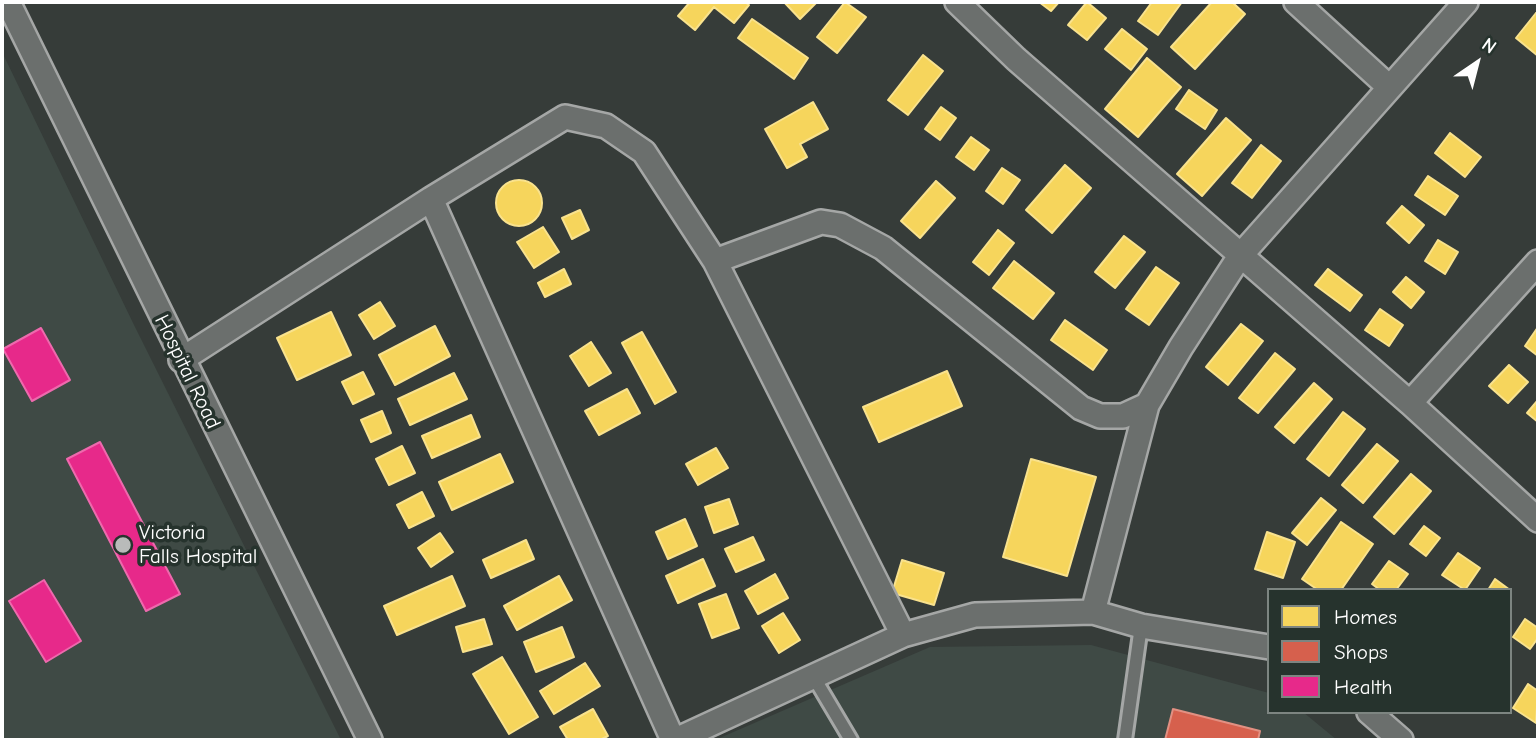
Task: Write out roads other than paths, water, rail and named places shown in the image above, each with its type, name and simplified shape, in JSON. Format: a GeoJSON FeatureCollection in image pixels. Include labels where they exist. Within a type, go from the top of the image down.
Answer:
{"type":"FeatureCollection","features":[{"type":"Feature","properties":{"kind":"street","name":"Hospital Road"},"geometry":{"type":"LineString","coordinates":[[8,2],[181,360],[370,740]]}},
{"type":"Feature","properties":{"kind":"street"},"geometry":{"type":"LineString","coordinates":[[957,2],[1016,59],[1410,403],[1538,520]]}},
{"type":"Feature","properties":{"kind":"street"},"geometry":{"type":"LineString","coordinates":[[1296,2],[1389,87]]}},
{"type":"Feature","properties":{"kind":"street"},"geometry":{"type":"LineString","coordinates":[[1093,612],[1147,405],[1240,256],[1466,2]]}},
{"type":"Feature","properties":{"kind":"street"},"geometry":{"type":"LineString","coordinates":[[181,360],[431,198],[565,117],[586,119],[606,126],[644,152],[715,261],[903,635]]}},
{"type":"Feature","properties":{"kind":"street"},"geometry":{"type":"LineString","coordinates":[[431,198],[675,740],[903,635],[975,615],[1093,612],[1142,625],[1267,647]]}},
{"type":"Feature","properties":{"kind":"street"},"geometry":{"type":"LineString","coordinates":[[715,261],[821,222],[840,225],[883,248],[1081,408],[1100,416],[1122,416],[1147,405]]}},
{"type":"Feature","properties":{"kind":"street"},"geometry":{"type":"LineString","coordinates":[[1410,403],[1538,262]]}},
{"type":"Feature","properties":{"kind":"street"},"geometry":{"type":"LineString","coordinates":[[1371,714],[1401,740]]}},
{"type":"Feature","properties":{"kind":"lane"},"geometry":{"type":"LineString","coordinates":[[1125,740],[1142,625]]}},
{"type":"Feature","properties":{"kind":"lane"},"geometry":{"type":"LineString","coordinates":[[814,676],[851,740]]}},
{"type":"Feature","properties":{"kind":"place","name":"Victoria Falls Hospital"},"geometry":{"type":"Point","coordinates":[123,545]}}]}
